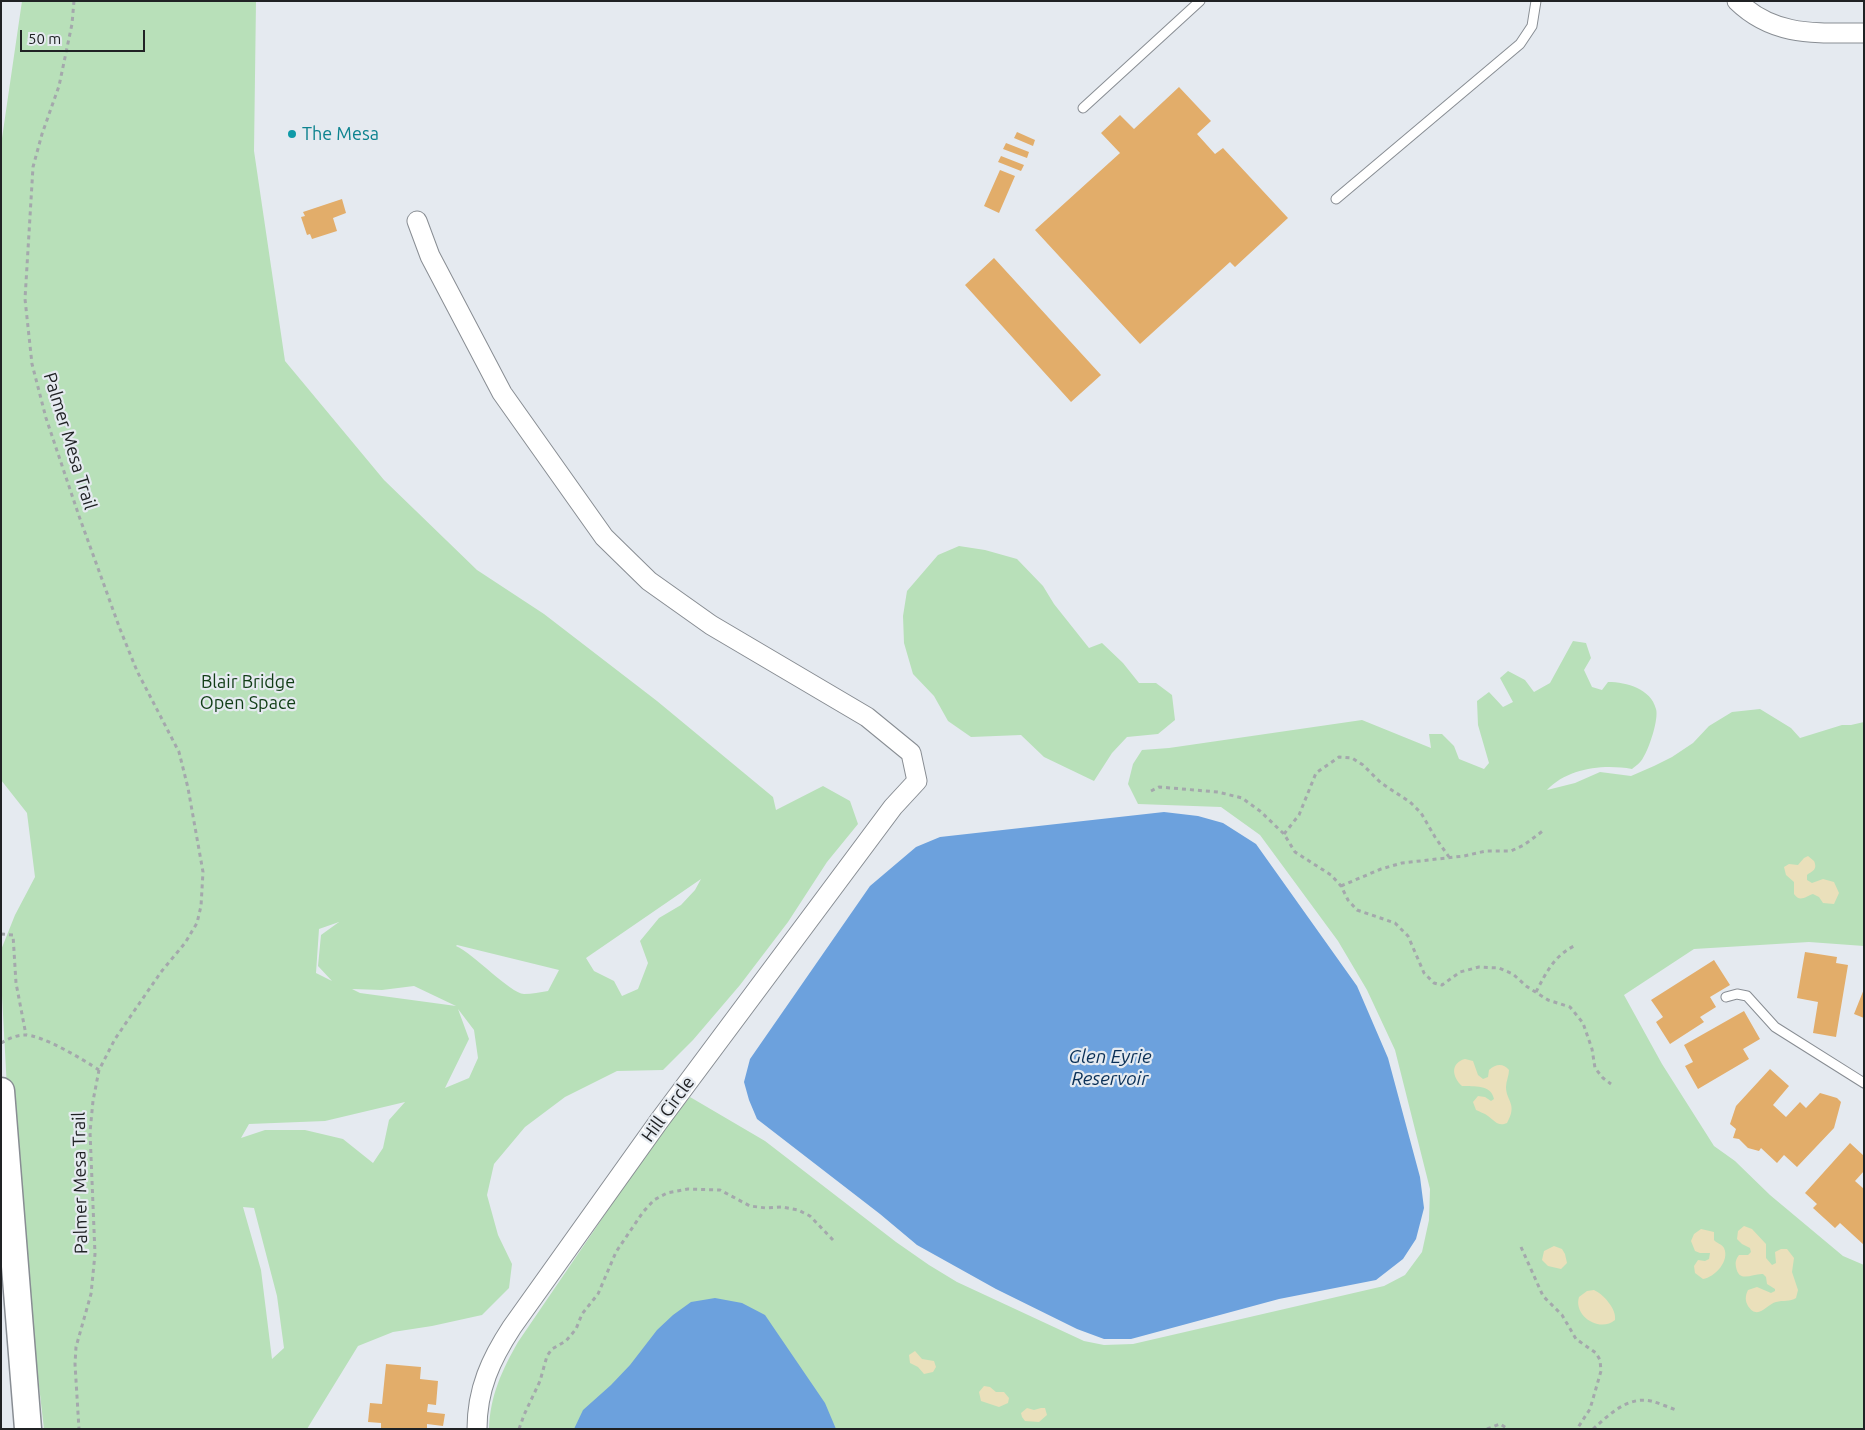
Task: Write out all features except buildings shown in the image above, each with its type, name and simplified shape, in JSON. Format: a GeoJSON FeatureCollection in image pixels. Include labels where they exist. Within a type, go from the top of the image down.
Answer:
{"type":"FeatureCollection","features":[{"type":"Feature","properties":{"kind":"main road"},"geometry":{"type":"LineString","coordinates":[[1,1091],[28,1429]]}},
{"type":"Feature","properties":{"kind":"street"},"geometry":{"type":"LineString","coordinates":[[1737,1],[1759,18],[1791,31],[1864,34]]}},
{"type":"Feature","properties":{"kind":"street","name":"Hill Circle"},"geometry":{"type":"LineString","coordinates":[[417,222],[430,256],[502,393],[604,537],[649,581],[711,625],[867,717],[911,753],[917,781],[893,807],[659,1121],[512,1327],[496,1352],[486,1374],[479,1398],[476,1429]]}},
{"type":"Feature","properties":{"kind":"lane"},"geometry":{"type":"LineString","coordinates":[[1083,108],[1200,1]]}},
{"type":"Feature","properties":{"kind":"lane"},"geometry":{"type":"LineString","coordinates":[[1336,199],[1520,44],[1532,26],[1536,1]]}},
{"type":"Feature","properties":{"kind":"lane"},"geometry":{"type":"LineString","coordinates":[[1726,997],[1738,994],[1747,996],[1775,1027],[1864,1083]]}},
{"type":"Feature","properties":{"kind":"path","name":"Palmer Mesa Trail"},"geometry":{"type":"LineString","coordinates":[[74,1],[72,24],[59,86],[42,134],[33,167],[25,299],[32,364],[46,418],[78,516],[120,629],[137,672],[178,752],[188,788],[203,872],[201,906],[197,923],[185,943],[161,972],[130,1016],[115,1039],[99,1070],[90,1132],[95,1254],[94,1273],[91,1294],[75,1355],[79,1429]]}},
{"type":"Feature","properties":{"kind":"path"},"geometry":{"type":"LineString","coordinates":[[1284,834],[1299,815],[1316,773],[1340,757],[1352,758],[1363,765],[1381,783],[1410,802],[1421,813],[1449,857]]}},
{"type":"Feature","properties":{"kind":"path"},"geometry":{"type":"LineString","coordinates":[[1150,791],[1158,787],[1218,792],[1242,798],[1260,810],[1284,834],[1295,852],[1331,875],[1357,910],[1395,923],[1408,936],[1424,973],[1434,983],[1442,985],[1460,972],[1479,967],[1498,968],[1513,974],[1526,986],[1548,1000],[1570,1007],[1583,1023],[1592,1049],[1595,1068],[1611,1084]]}},
{"type":"Feature","properties":{"kind":"path"},"geometry":{"type":"LineString","coordinates":[[1341,886],[1381,869],[1402,863],[1486,851],[1511,851],[1524,845],[1544,830]]}},
{"type":"Feature","properties":{"kind":"path"},"geometry":{"type":"LineString","coordinates":[[1,934],[12,935],[16,983],[26,1034]]}},
{"type":"Feature","properties":{"kind":"path"},"geometry":{"type":"LineString","coordinates":[[1536,992],[1554,960],[1563,951],[1574,946]]}},
{"type":"Feature","properties":{"kind":"path"},"geometry":{"type":"LineString","coordinates":[[1,1042],[14,1036],[26,1034],[79,1057],[99,1070]]}},
{"type":"Feature","properties":{"kind":"path"},"geometry":{"type":"LineString","coordinates":[[519,1429],[540,1381],[547,1356],[552,1349],[566,1341],[576,1330],[582,1314],[598,1294],[616,1252],[643,1212],[654,1200],[667,1193],[688,1189],[720,1190],[750,1206],[782,1207],[798,1210],[810,1216],[833,1240]]}},
{"type":"Feature","properties":{"kind":"path"},"geometry":{"type":"LineString","coordinates":[[1522,1247],[1543,1296],[1562,1315],[1576,1339],[1596,1353],[1600,1360],[1601,1371],[1590,1409],[1577,1429]]}},
{"type":"Feature","properties":{"kind":"path"},"geometry":{"type":"LineString","coordinates":[[1593,1429],[1617,1408],[1636,1401],[1649,1401],[1676,1410]]}},
{"type":"Feature","properties":{"kind":"path"},"geometry":{"type":"LineString","coordinates":[[1487,1429],[1500,1424],[1508,1429]]}},
{"type":"Feature","properties":{"kind":"green space","name":"Blair Bridge Open Space"},"geometry":{"type":"Polygon","coordinates":[[[22,1],[256,1],[254,151],[285,361],[384,480],[477,570],[544,614],[657,701],[773,797],[776,810],[823,786],[850,801],[858,824],[827,862],[788,922],[740,985],[693,1040],[663,1070],[617,1071],[565,1097],[525,1127],[494,1164],[487,1195],[498,1235],[512,1264],[509,1288],[482,1315],[393,1332],[358,1346],[307,1429],[44,1429],[9,1126],[1,977],[1,950],[15,915],[35,877],[27,813],[1,780],[1,145],[22,1]],[[701,879],[586,958],[594,971],[614,981],[622,996],[638,989],[648,963],[640,941],[659,918],[681,905],[695,890],[701,879]],[[339,922],[319,929],[316,973],[332,981],[318,966],[321,935],[339,922]],[[456,946],[510,987],[524,994],[548,991],[559,970],[456,946]],[[414,986],[382,990],[352,989],[360,993],[456,1006],[414,986]],[[458,1009],[469,1039],[445,1088],[469,1078],[478,1058],[474,1030],[458,1009]],[[405,1102],[325,1121],[249,1124],[241,1138],[265,1130],[305,1130],[343,1139],[373,1163],[383,1148],[389,1120],[405,1102]],[[243,1207],[261,1270],[272,1359],[284,1348],[277,1296],[254,1208],[243,1207]]]}},
{"type":"Feature","properties":{"kind":"green space"},"geometry":{"type":"Polygon","coordinates":[[[959,546],[985,550],[1017,559],[1043,586],[1054,604],[1089,648],[1102,643],[1123,663],[1139,683],[1156,683],[1172,695],[1175,720],[1158,734],[1127,737],[1112,753],[1094,781],[1044,757],[1021,735],[971,737],[948,721],[934,696],[913,674],[904,643],[903,616],[907,591],[938,555],[959,546]]]}},
{"type":"Feature","properties":{"kind":"green space"},"geometry":{"type":"Polygon","coordinates":[[[1573,641],[1586,643],[1591,658],[1584,670],[1592,687],[1602,690],[1608,682],[1623,683],[1637,688],[1649,696],[1653,702],[1657,714],[1656,720],[1651,741],[1645,754],[1641,761],[1632,769],[1609,767],[1586,769],[1565,777],[1547,790],[1575,783],[1600,772],[1631,776],[1672,757],[1693,743],[1709,726],[1732,712],[1760,709],[1791,728],[1800,738],[1842,725],[1864,722],[1864,946],[1809,942],[1694,949],[1624,995],[1662,1064],[1714,1146],[1735,1161],[1770,1195],[1843,1256],[1864,1265],[1864,1429],[489,1429],[494,1394],[518,1342],[657,1138],[690,1097],[765,1141],[896,1242],[929,1265],[957,1282],[1084,1341],[1104,1345],[1133,1344],[1384,1286],[1405,1275],[1422,1252],[1429,1220],[1430,1189],[1395,1050],[1367,990],[1338,941],[1260,835],[1221,807],[1138,804],[1128,784],[1133,764],[1142,750],[1169,748],[1362,720],[1431,748],[1429,734],[1442,734],[1454,746],[1459,759],[1484,769],[1489,763],[1478,725],[1477,701],[1489,692],[1503,707],[1513,702],[1500,678],[1508,671],[1525,680],[1534,692],[1550,683],[1573,641]]]}},
{"type":"Feature","properties":{"kind":"sand"},"geometry":{"type":"Polygon","coordinates":[[[1808,856],[1814,861],[1815,866],[1814,870],[1807,875],[1807,880],[1812,883],[1823,879],[1834,882],[1839,893],[1834,904],[1823,903],[1819,897],[1813,894],[1799,898],[1794,894],[1794,882],[1786,875],[1784,867],[1789,864],[1798,865],[1808,856]]]}},
{"type":"Feature","properties":{"kind":"sand"},"geometry":{"type":"Polygon","coordinates":[[[1465,1059],[1473,1061],[1478,1075],[1483,1079],[1488,1077],[1489,1070],[1494,1066],[1502,1065],[1509,1070],[1506,1092],[1512,1107],[1507,1123],[1499,1124],[1476,1110],[1473,1102],[1478,1096],[1485,1097],[1491,1101],[1494,1099],[1492,1094],[1486,1089],[1462,1086],[1456,1079],[1455,1067],[1460,1061],[1465,1059]]]}},
{"type":"Feature","properties":{"kind":"sand"},"geometry":{"type":"Polygon","coordinates":[[[1744,1226],[1752,1229],[1766,1244],[1766,1258],[1772,1265],[1776,1263],[1775,1252],[1781,1249],[1787,1249],[1794,1258],[1792,1272],[1798,1290],[1796,1298],[1773,1303],[1759,1312],[1755,1312],[1748,1306],[1746,1294],[1748,1290],[1757,1287],[1771,1293],[1775,1289],[1767,1284],[1766,1277],[1763,1274],[1743,1276],[1738,1272],[1736,1261],[1738,1256],[1748,1255],[1751,1252],[1750,1248],[1737,1239],[1738,1231],[1744,1226]]]}},
{"type":"Feature","properties":{"kind":"sand"},"geometry":{"type":"Polygon","coordinates":[[[1701,1229],[1714,1232],[1714,1240],[1724,1248],[1725,1253],[1725,1258],[1720,1268],[1708,1278],[1703,1279],[1695,1273],[1694,1266],[1698,1260],[1705,1261],[1709,1259],[1710,1253],[1695,1251],[1691,1241],[1694,1234],[1701,1229]]]}},
{"type":"Feature","properties":{"kind":"sand"},"geometry":{"type":"Polygon","coordinates":[[[1554,1246],[1562,1249],[1565,1254],[1567,1263],[1561,1269],[1548,1266],[1542,1260],[1544,1251],[1554,1246]]]}},
{"type":"Feature","properties":{"kind":"sand"},"geometry":{"type":"Polygon","coordinates":[[[1594,1290],[1605,1298],[1614,1311],[1615,1320],[1609,1324],[1595,1323],[1584,1316],[1580,1310],[1578,1304],[1579,1297],[1587,1291],[1594,1290]]]}},
{"type":"Feature","properties":{"kind":"sand"},"geometry":{"type":"Polygon","coordinates":[[[915,1351],[922,1359],[934,1361],[936,1367],[933,1372],[924,1374],[918,1367],[910,1363],[909,1355],[915,1351]]]}},
{"type":"Feature","properties":{"kind":"sand"},"geometry":{"type":"Polygon","coordinates":[[[984,1386],[990,1387],[996,1392],[1004,1392],[1009,1398],[1008,1403],[999,1407],[981,1401],[979,1392],[984,1386]]]}},
{"type":"Feature","properties":{"kind":"sand"},"geometry":{"type":"Polygon","coordinates":[[[1027,1408],[1034,1410],[1045,1408],[1047,1415],[1039,1422],[1025,1421],[1021,1413],[1027,1408]]]}},
{"type":"Feature","properties":{"kind":"water","name":"Glen Eyrie Reservoir"},"geometry":{"type":"Polygon","coordinates":[[[1164,812],[1198,816],[1223,823],[1256,844],[1357,986],[1388,1058],[1420,1177],[1424,1208],[1416,1239],[1403,1259],[1376,1280],[1279,1299],[1131,1339],[1104,1339],[1077,1329],[996,1289],[917,1245],[757,1119],[744,1082],[750,1059],[870,886],[916,847],[940,837],[1164,812]]]}},
{"type":"Feature","properties":{"kind":"water"},"geometry":{"type":"Polygon","coordinates":[[[715,1298],[742,1303],[765,1315],[825,1403],[836,1429],[574,1429],[583,1410],[630,1365],[657,1330],[673,1315],[691,1302],[715,1298]]]}},
{"type":"Feature","properties":{"kind":"place","name":"The Mesa"},"geometry":{"type":"Point","coordinates":[292,134]}}]}
